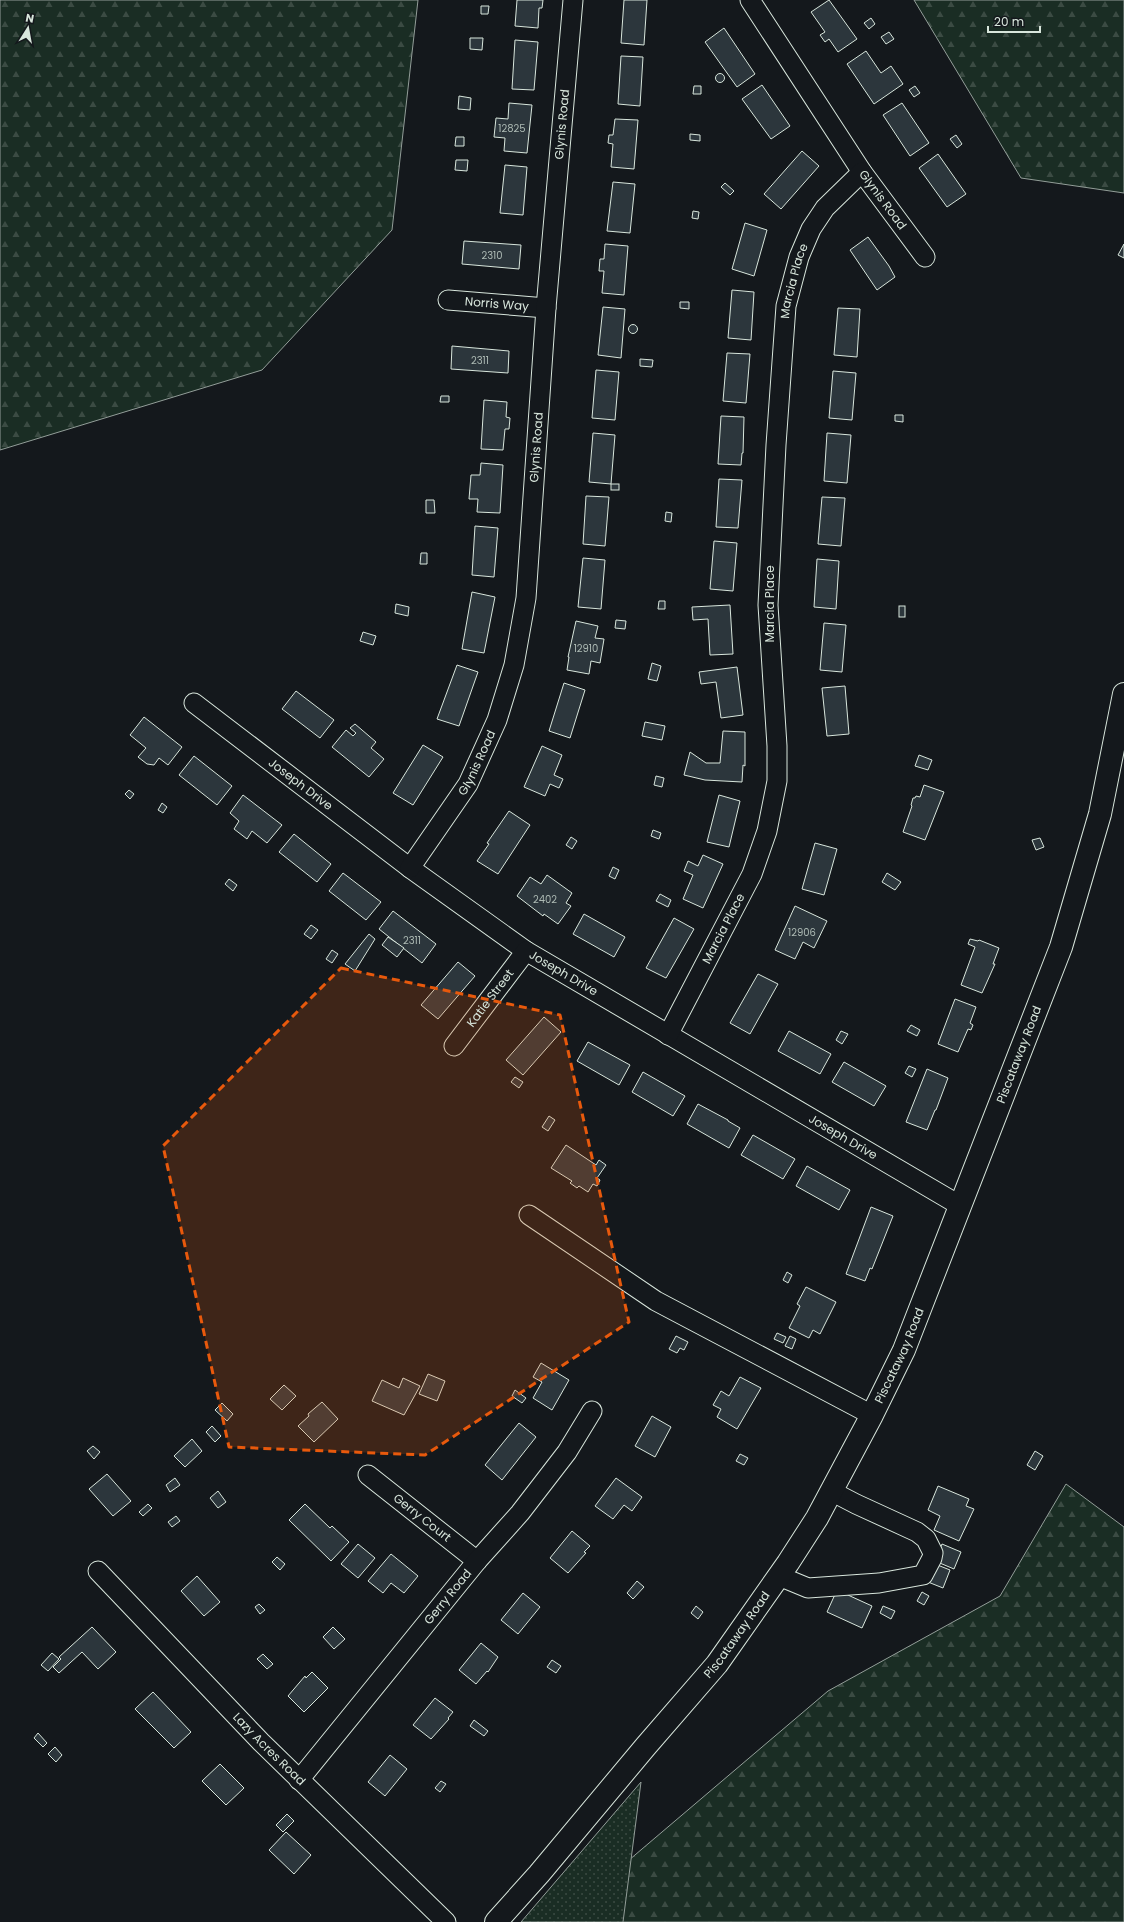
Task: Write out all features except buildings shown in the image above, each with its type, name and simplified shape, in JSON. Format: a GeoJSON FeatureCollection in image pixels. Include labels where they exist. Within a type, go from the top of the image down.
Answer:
{"type":"FeatureCollection","features":[{"type":"Feature","properties":{"kind":"main road","name":"Piscataway Road"},"geometry":{"type":"LineString","coordinates":[[496,1922],[539,1874],[717,1664],[779,1576],[817,1518],[872,1415],[904,1350],[959,1205],[1061,948],[1100,814],[1124,694]]}},
{"type":"Feature","properties":{"kind":"street","name":"Glynis Road"},"geometry":{"type":"LineString","coordinates":[[410,868],[468,784],[497,720],[514,665],[526,598],[546,308],[573,0]]}},
{"type":"Feature","properties":{"kind":"street","name":"Glynis Road"},"geometry":{"type":"LineString","coordinates":[[750,0],[862,172],[925,257]]}},
{"type":"Feature","properties":{"kind":"street","name":"Marcia Place"},"geometry":{"type":"LineString","coordinates":[[668,1036],[752,874],[767,831],[777,781],[777,746],[768,605],[776,445],[786,306],[799,257],[811,229],[825,208],[862,172]]}},
{"type":"Feature","properties":{"kind":"street","name":"Norris Way"},"geometry":{"type":"LineString","coordinates":[[448,300],[546,308]]}},
{"type":"Feature","properties":{"kind":"street","name":"Joseph Drive"},"geometry":{"type":"LineString","coordinates":[[194,703],[410,868],[526,951],[668,1036],[959,1205]]}},
{"type":"Feature","properties":{"kind":"street","name":"Katie Street"},"geometry":{"type":"LineString","coordinates":[[454,1046],[526,951]]}},
{"type":"Feature","properties":{"kind":"street"},"geometry":{"type":"LineString","coordinates":[[528,1215],[656,1301],[872,1415]]}},
{"type":"Feature","properties":{"kind":"street","name":"Gerry Road"},"geometry":{"type":"LineString","coordinates":[[299,1780],[477,1561],[520,1513],[567,1452],[592,1411]]}},
{"type":"Feature","properties":{"kind":"street","name":"Gerry Court"},"geometry":{"type":"LineString","coordinates":[[368,1475],[477,1561]]}},
{"type":"Feature","properties":{"kind":"street"},"geometry":{"type":"LineString","coordinates":[[779,1576],[808,1588],[879,1583],[923,1575],[928,1567],[933,1553],[926,1539],[917,1532],[831,1492]]}},
{"type":"Feature","properties":{"kind":"street","name":"Lazy Acres Road"},"geometry":{"type":"LineString","coordinates":[[98,1571],[202,1682],[299,1780],[446,1922]]}},
{"type":"Feature","properties":{"kind":"highlighted area"},"geometry":{"type":"Polygon","coordinates":[[[341,968],[560,1015],[629,1322],[425,1455],[229,1447],[163,1146],[341,968]]]}},
{"type":"Feature","properties":{"kind":"green space"},"geometry":{"type":"Polygon","coordinates":[[[0,0],[418,0],[392,230],[262,370],[0,450],[0,0]]]}},
{"type":"Feature","properties":{"kind":"green space"},"geometry":{"type":"Polygon","coordinates":[[[914,0],[1124,0],[1124,193],[1021,178],[914,0]]]}},
{"type":"Feature","properties":{"kind":"green space"},"geometry":{"type":"Polygon","coordinates":[[[1066,1484],[1124,1527],[1124,1922],[564,1922],[622,1866],[828,1691],[1000,1596],[1066,1484]]]}},
{"type":"Feature","properties":{"kind":"green space"},"geometry":{"type":"Polygon","coordinates":[[[641,1782],[623,1922],[521,1922],[641,1782]]]}}]}
